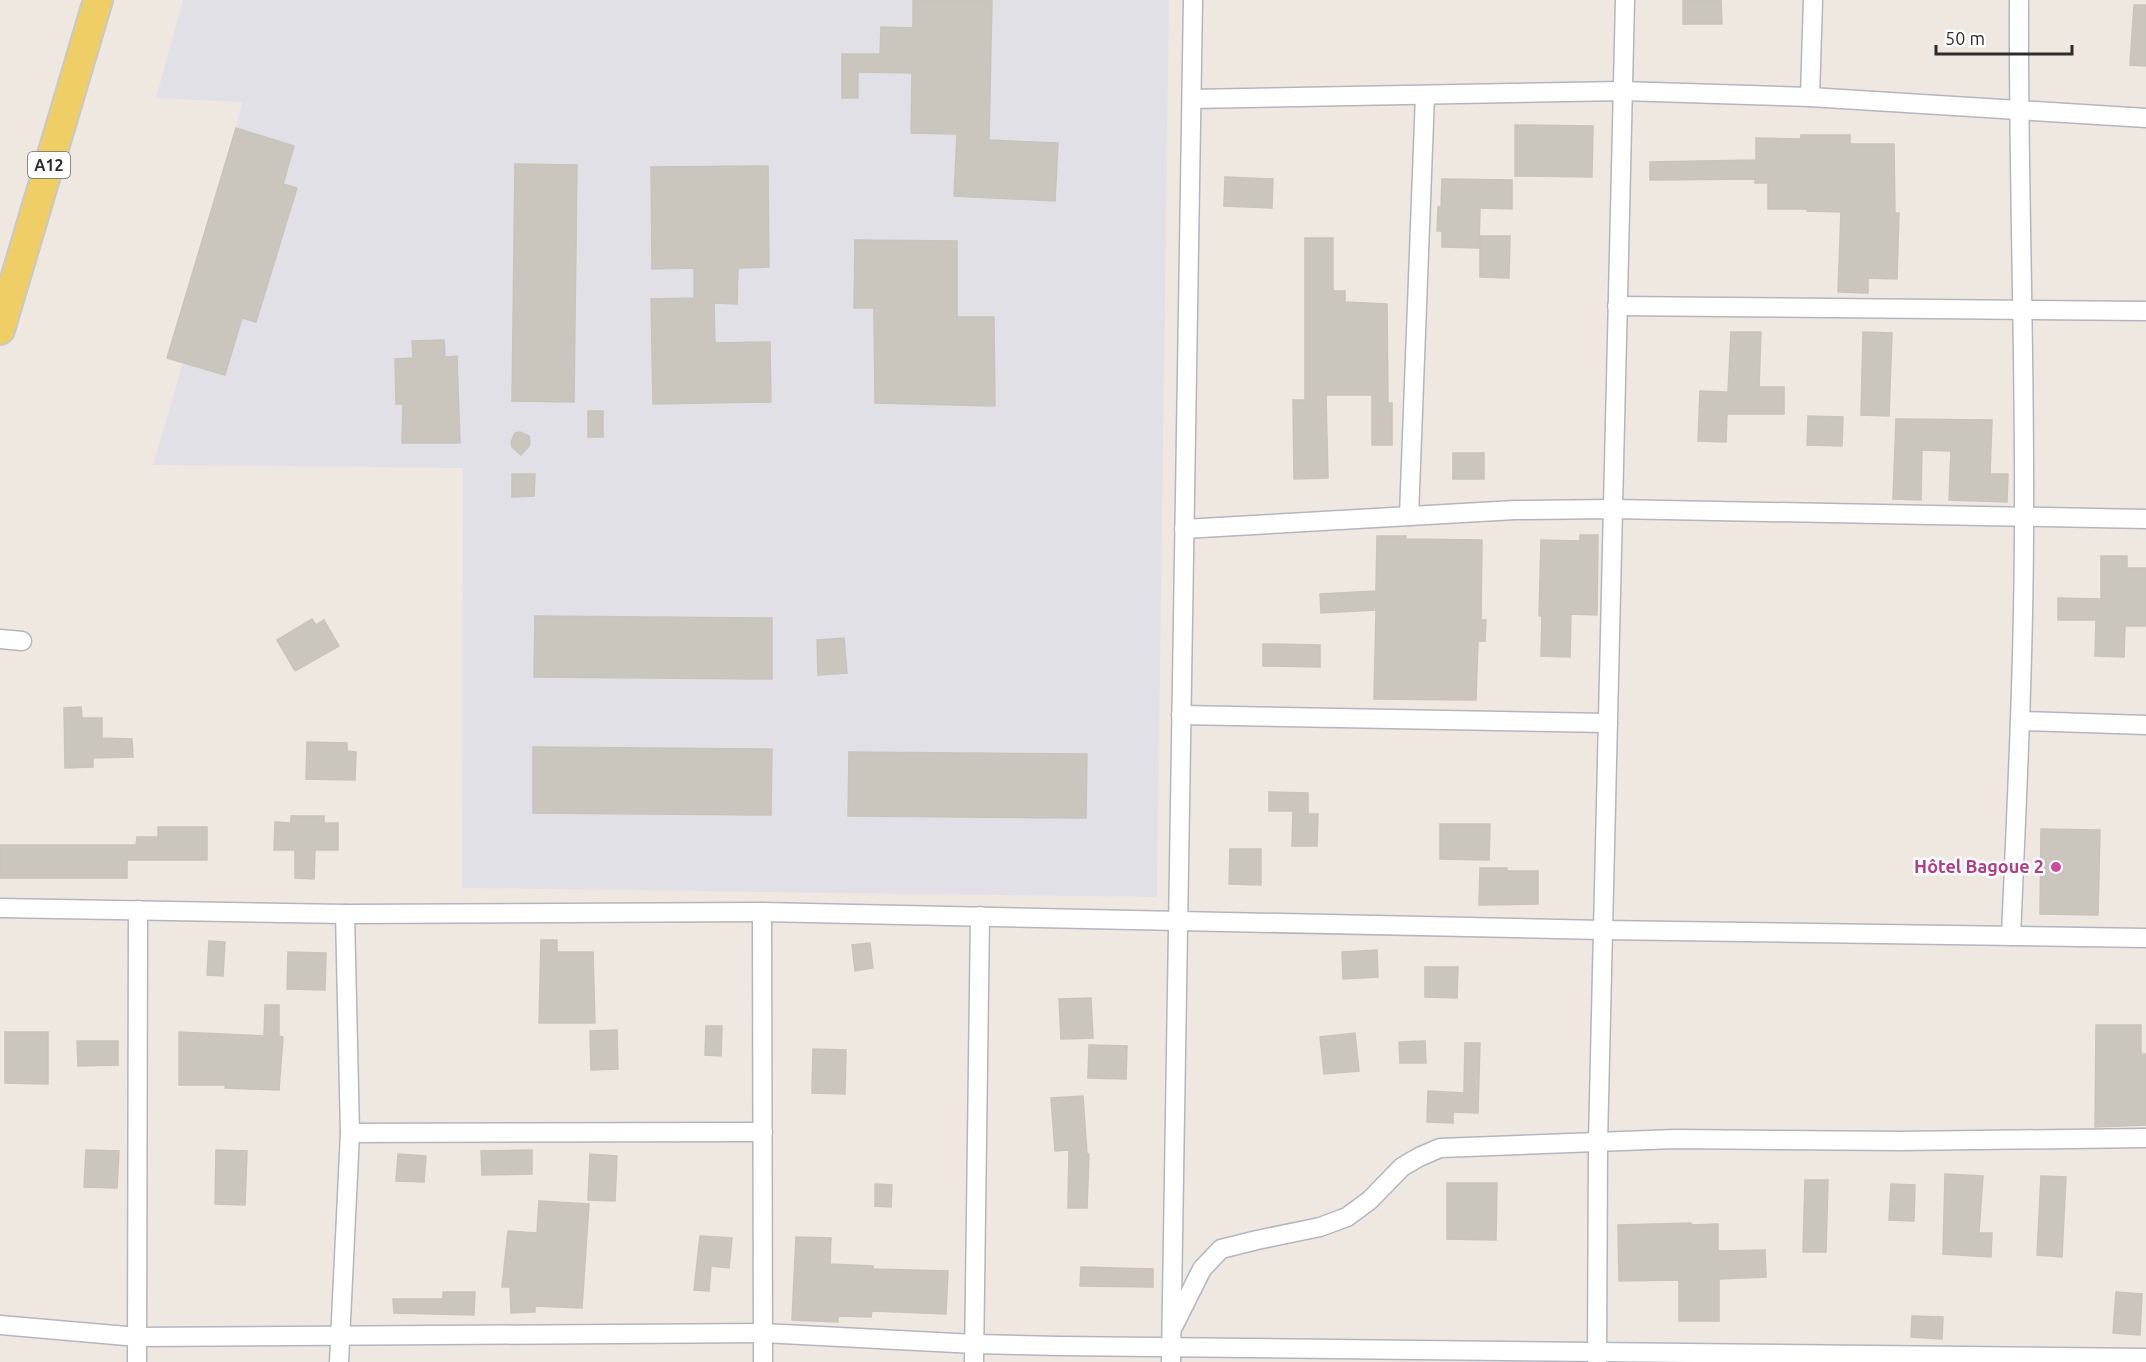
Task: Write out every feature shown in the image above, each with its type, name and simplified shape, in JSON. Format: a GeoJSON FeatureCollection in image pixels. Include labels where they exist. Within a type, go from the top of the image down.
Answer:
{"type":"FeatureCollection","features":[{"type":"Feature","properties":{"kind":"main road","name":"A12"},"geometry":{"type":"LineString","coordinates":[[0,330],[98,0]]}},
{"type":"Feature","properties":{"kind":"street"},"geometry":{"type":"LineString","coordinates":[[1171,1346],[1193,0]]}},
{"type":"Feature","properties":{"kind":"street"},"geometry":{"type":"LineString","coordinates":[[1598,1357],[1598,1142],[1625,0]]}},
{"type":"Feature","properties":{"kind":"street"},"geometry":{"type":"LineString","coordinates":[[1810,97],[1813,0]]}},
{"type":"Feature","properties":{"kind":"street"},"geometry":{"type":"LineString","coordinates":[[2011,936],[2021,721],[2024,516],[2018,111],[2019,0]]}},
{"type":"Feature","properties":{"kind":"street"},"geometry":{"type":"LineString","coordinates":[[1192,99],[1622,92],[1810,97],[2146,118]]}},
{"type":"Feature","properties":{"kind":"street"},"geometry":{"type":"LineString","coordinates":[[1409,516],[1425,95]]}},
{"type":"Feature","properties":{"kind":"street"},"geometry":{"type":"LineString","coordinates":[[1617,306],[2146,311]]}},
{"type":"Feature","properties":{"kind":"street"},"geometry":{"type":"LineString","coordinates":[[1184,529],[1515,510],[1613,509],[2146,519]]}},
{"type":"Feature","properties":{"kind":"street"},"geometry":{"type":"LineString","coordinates":[[0,639],[22,641]]}},
{"type":"Feature","properties":{"kind":"street"},"geometry":{"type":"LineString","coordinates":[[1182,715],[1608,723]]}},
{"type":"Feature","properties":{"kind":"street"},"geometry":{"type":"LineString","coordinates":[[2021,721],[2146,725]]}},
{"type":"Feature","properties":{"kind":"street"},"geometry":{"type":"LineString","coordinates":[[0,908],[345,914],[762,912],[1603,930],[2146,938]]}},
{"type":"Feature","properties":{"kind":"street"},"geometry":{"type":"LineString","coordinates":[[137,1362],[138,910]]}},
{"type":"Feature","properties":{"kind":"street"},"geometry":{"type":"LineString","coordinates":[[762,912],[763,1362]]}},
{"type":"Feature","properties":{"kind":"street"},"geometry":{"type":"LineString","coordinates":[[339,1362],[350,1133],[345,914]]}},
{"type":"Feature","properties":{"kind":"street"},"geometry":{"type":"LineString","coordinates":[[974,1353],[980,916]]}},
{"type":"Feature","properties":{"kind":"street"},"geometry":{"type":"LineString","coordinates":[[350,1133],[763,1132]]}},
{"type":"Feature","properties":{"kind":"street"},"geometry":{"type":"LineString","coordinates":[[1171,1346],[1202,1269],[1221,1250],[1320,1227],[1347,1217],[1370,1200],[1402,1167],[1440,1148],[1675,1139],[1900,1141],[2146,1138]]}},
{"type":"Feature","properties":{"kind":"street"},"geometry":{"type":"LineString","coordinates":[[0,1325],[138,1337],[763,1332],[974,1353],[1171,1346],[1598,1357],[2146,1358]]}},
{"type":"Feature","properties":{"kind":"shaded area"},"geometry":{"type":"Polygon","coordinates":[[[183,0],[1169,0],[1157,897],[462,888],[463,468],[153,465],[183,363],[167,358],[242,102],[156,98],[183,0]]]}},
{"type":"Feature","properties":{"kind":"building"},"geometry":{"type":"Polygon","coordinates":[[[913,0],[992,0],[989,140],[1058,143],[1055,201],[954,196],[957,134],[911,133],[912,73],[858,72],[858,98],[842,98],[842,54],[880,54],[881,27],[913,28],[913,0]]]}},
{"type":"Feature","properties":{"kind":"building"},"geometry":{"type":"Polygon","coordinates":[[[1683,0],[1721,0],[1722,24],[1683,24],[1683,0]]]}},
{"type":"Feature","properties":{"kind":"building"},"geometry":{"type":"Polygon","coordinates":[[[2134,5],[2146,5],[2146,66],[2130,65],[2134,5]]]}},
{"type":"Feature","properties":{"kind":"building"},"geometry":{"type":"Polygon","coordinates":[[[1515,125],[1593,126],[1592,177],[1515,176],[1515,125]]]}},
{"type":"Feature","properties":{"kind":"building"},"geometry":{"type":"Polygon","coordinates":[[[236,128],[294,146],[283,184],[297,188],[256,322],[242,318],[225,375],[167,358],[236,128]]]}},
{"type":"Feature","properties":{"kind":"building"},"geometry":{"type":"Polygon","coordinates":[[[1801,135],[1850,135],[1850,144],[1894,144],[1895,213],[1899,213],[1897,279],[1868,278],[1868,293],[1838,292],[1841,212],[1768,209],[1768,183],[1755,183],[1755,179],[1650,180],[1650,162],[1756,160],[1756,138],[1801,139],[1801,135]]]}},
{"type":"Feature","properties":{"kind":"building"},"geometry":{"type":"Polygon","coordinates":[[[515,164],[577,165],[574,402],[512,401],[515,164]]]}},
{"type":"Feature","properties":{"kind":"building"},"geometry":{"type":"Polygon","coordinates":[[[768,166],[769,267],[738,268],[737,304],[714,303],[715,343],[770,342],[771,402],[653,404],[651,299],[694,298],[694,268],[652,269],[651,167],[768,166]]]}},
{"type":"Feature","properties":{"kind":"building"},"geometry":{"type":"Polygon","coordinates":[[[1225,177],[1273,179],[1272,208],[1224,206],[1225,177]]]}},
{"type":"Feature","properties":{"kind":"building"},"geometry":{"type":"Polygon","coordinates":[[[1442,179],[1512,180],[1512,209],[1480,208],[1479,248],[1442,247],[1442,231],[1437,231],[1442,179]]]}},
{"type":"Feature","properties":{"kind":"building"},"geometry":{"type":"Polygon","coordinates":[[[1480,236],[1510,236],[1509,278],[1480,277],[1480,236]]]}},
{"type":"Feature","properties":{"kind":"building"},"geometry":{"type":"Polygon","coordinates":[[[1305,238],[1333,238],[1333,291],[1345,291],[1345,302],[1387,304],[1388,403],[1392,403],[1392,445],[1372,445],[1372,395],[1326,395],[1328,478],[1294,479],[1293,400],[1305,400],[1305,238]]]}},
{"type":"Feature","properties":{"kind":"building"},"geometry":{"type":"Polygon","coordinates":[[[855,240],[957,241],[957,317],[994,317],[995,406],[875,403],[874,308],[854,308],[855,240]]]}},
{"type":"Feature","properties":{"kind":"building"},"geometry":{"type":"Polygon","coordinates":[[[1731,332],[1761,332],[1759,387],[1784,387],[1784,414],[1727,414],[1726,442],[1698,441],[1700,391],[1728,392],[1731,332]]]}},
{"type":"Feature","properties":{"kind":"building"},"geometry":{"type":"Polygon","coordinates":[[[1863,332],[1892,333],[1889,416],[1861,415],[1863,332]]]}},
{"type":"Feature","properties":{"kind":"building"},"geometry":{"type":"Polygon","coordinates":[[[444,340],[445,357],[457,356],[460,443],[402,443],[403,404],[396,404],[395,359],[413,358],[412,341],[444,340]]]}},
{"type":"Feature","properties":{"kind":"building"},"geometry":{"type":"Polygon","coordinates":[[[588,411],[603,411],[603,437],[588,437],[588,411]]]}},
{"type":"Feature","properties":{"kind":"building"},"geometry":{"type":"Polygon","coordinates":[[[1808,416],[1843,417],[1842,446],[1807,445],[1808,416]]]}},
{"type":"Feature","properties":{"kind":"building"},"geometry":{"type":"Polygon","coordinates":[[[1896,419],[1992,420],[1990,474],[2008,474],[2007,502],[1949,500],[1951,451],[1922,450],[1921,500],[1893,499],[1896,419]]]}},
{"type":"Feature","properties":{"kind":"building"},"geometry":{"type":"Polygon","coordinates":[[[520,432],[529,436],[530,441],[529,446],[521,455],[512,447],[511,442],[515,433],[520,432]]]}},
{"type":"Feature","properties":{"kind":"building"},"geometry":{"type":"Polygon","coordinates":[[[1453,453],[1484,453],[1484,479],[1453,479],[1453,453]]]}},
{"type":"Feature","properties":{"kind":"building"},"geometry":{"type":"Polygon","coordinates":[[[512,474],[535,474],[534,496],[512,497],[512,474]]]}},
{"type":"Feature","properties":{"kind":"building"},"geometry":{"type":"Polygon","coordinates":[[[1580,535],[1598,535],[1597,615],[1571,614],[1570,657],[1541,656],[1542,616],[1539,616],[1541,540],[1580,541],[1580,535]]]}},
{"type":"Feature","properties":{"kind":"building"},"geometry":{"type":"Polygon","coordinates":[[[1377,536],[1406,536],[1405,539],[1482,540],[1481,620],[1486,620],[1485,641],[1478,641],[1476,700],[1374,699],[1376,610],[1321,613],[1320,594],[1376,591],[1377,536]]]}},
{"type":"Feature","properties":{"kind":"building"},"geometry":{"type":"Polygon","coordinates":[[[2101,556],[2127,556],[2127,568],[2146,568],[2146,626],[2125,626],[2124,657],[2095,656],[2096,620],[2058,620],[2058,598],[2101,599],[2101,556]]]}},
{"type":"Feature","properties":{"kind":"building"},"geometry":{"type":"Polygon","coordinates":[[[535,616],[772,618],[772,679],[534,677],[535,616]]]}},
{"type":"Feature","properties":{"kind":"building"},"geometry":{"type":"Polygon","coordinates":[[[312,619],[316,625],[324,620],[339,646],[295,671],[277,640],[312,619]]]}},
{"type":"Feature","properties":{"kind":"building"},"geometry":{"type":"Polygon","coordinates":[[[844,638],[847,673],[818,675],[817,640],[844,638]]]}},
{"type":"Feature","properties":{"kind":"building"},"geometry":{"type":"Polygon","coordinates":[[[1263,644],[1320,645],[1320,667],[1263,666],[1263,644]]]}},
{"type":"Feature","properties":{"kind":"building"},"geometry":{"type":"Polygon","coordinates":[[[81,707],[82,718],[102,718],[102,738],[132,739],[133,757],[93,758],[93,767],[65,768],[64,708],[81,707]]]}},
{"type":"Feature","properties":{"kind":"building"},"geometry":{"type":"Polygon","coordinates":[[[307,742],[347,743],[347,751],[356,752],[355,780],[306,779],[307,742]]]}},
{"type":"Feature","properties":{"kind":"building"},"geometry":{"type":"Polygon","coordinates":[[[533,747],[772,749],[771,815],[533,813],[533,747]]]}},
{"type":"Feature","properties":{"kind":"building"},"geometry":{"type":"Polygon","coordinates":[[[849,752],[1087,754],[1086,818],[848,816],[849,752]]]}},
{"type":"Feature","properties":{"kind":"building"},"geometry":{"type":"Polygon","coordinates":[[[1269,792],[1308,793],[1308,814],[1318,814],[1317,846],[1292,846],[1293,811],[1269,811],[1269,792]]]}},
{"type":"Feature","properties":{"kind":"building"},"geometry":{"type":"Polygon","coordinates":[[[291,816],[324,816],[324,823],[338,823],[338,850],[315,850],[314,879],[295,878],[295,850],[274,850],[275,822],[291,823],[291,816]]]}},
{"type":"Feature","properties":{"kind":"building"},"geometry":{"type":"Polygon","coordinates":[[[1440,824],[1490,824],[1489,860],[1440,859],[1440,824]]]}},
{"type":"Feature","properties":{"kind":"building"},"geometry":{"type":"Polygon","coordinates":[[[158,827],[207,827],[207,860],[127,860],[127,878],[0,878],[0,845],[136,845],[137,837],[158,837],[158,827]]]}},
{"type":"Feature","properties":{"kind":"building"},"geometry":{"type":"Polygon","coordinates":[[[2041,829],[2100,830],[2098,915],[2040,914],[2041,829]]]}},
{"type":"Feature","properties":{"kind":"building"},"geometry":{"type":"Polygon","coordinates":[[[1230,849],[1261,849],[1261,885],[1229,884],[1230,849]]]}},
{"type":"Feature","properties":{"kind":"building"},"geometry":{"type":"Polygon","coordinates":[[[1480,868],[1538,871],[1538,904],[1479,905],[1480,868]]]}},
{"type":"Feature","properties":{"kind":"building"},"geometry":{"type":"Polygon","coordinates":[[[541,940],[557,940],[557,952],[593,952],[595,1023],[539,1023],[541,940]]]}},
{"type":"Feature","properties":{"kind":"building"},"geometry":{"type":"Polygon","coordinates":[[[209,941],[225,942],[223,976],[207,975],[209,941]]]}},
{"type":"Feature","properties":{"kind":"building"},"geometry":{"type":"Polygon","coordinates":[[[870,943],[873,968],[855,971],[852,945],[870,943]]]}},
{"type":"Feature","properties":{"kind":"building"},"geometry":{"type":"Polygon","coordinates":[[[1377,950],[1378,977],[1343,979],[1342,952],[1377,950]]]}},
{"type":"Feature","properties":{"kind":"building"},"geometry":{"type":"Polygon","coordinates":[[[288,952],[326,953],[325,990],[287,989],[288,952]]]}},
{"type":"Feature","properties":{"kind":"building"},"geometry":{"type":"Polygon","coordinates":[[[1425,967],[1458,967],[1457,998],[1425,997],[1425,967]]]}},
{"type":"Feature","properties":{"kind":"building"},"geometry":{"type":"Polygon","coordinates":[[[1091,998],[1093,1038],[1061,1039],[1059,999],[1091,998]]]}},
{"type":"Feature","properties":{"kind":"building"},"geometry":{"type":"Polygon","coordinates":[[[265,1005],[279,1005],[279,1036],[283,1037],[279,1090],[225,1088],[226,1085],[179,1085],[179,1032],[264,1036],[265,1005]]]}},
{"type":"Feature","properties":{"kind":"building"},"geometry":{"type":"Polygon","coordinates":[[[2096,1025],[2141,1025],[2141,1054],[2146,1054],[2146,1125],[2095,1127],[2096,1025]]]}},
{"type":"Feature","properties":{"kind":"building"},"geometry":{"type":"Polygon","coordinates":[[[706,1026],[722,1026],[721,1056],[705,1055],[706,1026]]]}},
{"type":"Feature","properties":{"kind":"building"},"geometry":{"type":"Polygon","coordinates":[[[617,1030],[618,1069],[591,1070],[590,1031],[617,1030]]]}},
{"type":"Feature","properties":{"kind":"building"},"geometry":{"type":"Polygon","coordinates":[[[5,1032],[48,1032],[48,1084],[5,1083],[5,1032]]]}},
{"type":"Feature","properties":{"kind":"building"},"geometry":{"type":"Polygon","coordinates":[[[1355,1033],[1359,1071],[1324,1074],[1320,1037],[1355,1033]]]}},
{"type":"Feature","properties":{"kind":"building"},"geometry":{"type":"Polygon","coordinates":[[[77,1041],[118,1041],[118,1065],[78,1066],[77,1041]]]}},
{"type":"Feature","properties":{"kind":"building"},"geometry":{"type":"Polygon","coordinates":[[[1425,1041],[1426,1063],[1400,1063],[1399,1042],[1425,1041]]]}},
{"type":"Feature","properties":{"kind":"building"},"geometry":{"type":"Polygon","coordinates":[[[1465,1043],[1480,1043],[1478,1113],[1453,1112],[1453,1123],[1427,1122],[1428,1091],[1464,1093],[1465,1043]]]}},
{"type":"Feature","properties":{"kind":"building"},"geometry":{"type":"Polygon","coordinates":[[[1089,1045],[1127,1046],[1126,1079],[1088,1078],[1089,1045]]]}},
{"type":"Feature","properties":{"kind":"building"},"geometry":{"type":"Polygon","coordinates":[[[813,1049],[846,1050],[845,1094],[812,1093],[813,1049]]]}},
{"type":"Feature","properties":{"kind":"building"},"geometry":{"type":"Polygon","coordinates":[[[1083,1096],[1087,1154],[1089,1154],[1087,1208],[1068,1208],[1069,1150],[1055,1151],[1051,1098],[1083,1096]]]}},
{"type":"Feature","properties":{"kind":"building"},"geometry":{"type":"Polygon","coordinates":[[[86,1150],[119,1151],[117,1188],[84,1187],[86,1150]]]}},
{"type":"Feature","properties":{"kind":"building"},"geometry":{"type":"Polygon","coordinates":[[[216,1150],[247,1151],[245,1205],[215,1204],[216,1150]]]}},
{"type":"Feature","properties":{"kind":"building"},"geometry":{"type":"Polygon","coordinates":[[[532,1150],[532,1174],[482,1175],[481,1151],[532,1150]]]}},
{"type":"Feature","properties":{"kind":"building"},"geometry":{"type":"Polygon","coordinates":[[[398,1154],[426,1156],[424,1182],[396,1181],[398,1154]]]}},
{"type":"Feature","properties":{"kind":"building"},"geometry":{"type":"Polygon","coordinates":[[[590,1154],[617,1156],[615,1201],[588,1200],[590,1154]]]}},
{"type":"Feature","properties":{"kind":"building"},"geometry":{"type":"Polygon","coordinates":[[[1945,1174],[1983,1176],[1979,1233],[1992,1233],[1991,1257],[1943,1254],[1945,1174]]]}},
{"type":"Feature","properties":{"kind":"building"},"geometry":{"type":"Polygon","coordinates":[[[2041,1176],[2066,1177],[2062,1257],[2037,1255],[2041,1176]]]}},
{"type":"Feature","properties":{"kind":"building"},"geometry":{"type":"Polygon","coordinates":[[[1805,1180],[1828,1180],[1826,1252],[1803,1252],[1805,1180]]]}},
{"type":"Feature","properties":{"kind":"building"},"geometry":{"type":"Polygon","coordinates":[[[1447,1183],[1497,1183],[1496,1240],[1447,1239],[1447,1183]]]}},
{"type":"Feature","properties":{"kind":"building"},"geometry":{"type":"Polygon","coordinates":[[[875,1184],[892,1185],[891,1207],[875,1206],[875,1184]]]}},
{"type":"Feature","properties":{"kind":"building"},"geometry":{"type":"Polygon","coordinates":[[[1891,1184],[1915,1185],[1914,1221],[1889,1220],[1891,1184]]]}},
{"type":"Feature","properties":{"kind":"building"},"geometry":{"type":"Polygon","coordinates":[[[539,1201],[589,1204],[582,1308],[535,1306],[535,1312],[511,1313],[510,1287],[502,1287],[508,1231],[537,1233],[539,1201]]]}},
{"type":"Feature","properties":{"kind":"building"},"geometry":{"type":"Polygon","coordinates":[[[1691,1223],[1691,1225],[1718,1224],[1718,1251],[1765,1250],[1766,1277],[1719,1279],[1719,1321],[1679,1321],[1679,1280],[1619,1281],[1618,1225],[1691,1223]]]}},
{"type":"Feature","properties":{"kind":"building"},"geometry":{"type":"Polygon","coordinates":[[[700,1236],[732,1238],[729,1268],[711,1266],[709,1291],[694,1290],[700,1236]]]}},
{"type":"Feature","properties":{"kind":"building"},"geometry":{"type":"Polygon","coordinates":[[[796,1237],[831,1238],[830,1264],[873,1266],[873,1269],[948,1271],[946,1314],[872,1311],[871,1317],[838,1316],[838,1322],[792,1320],[796,1237]]]}},
{"type":"Feature","properties":{"kind":"building"},"geometry":{"type":"Polygon","coordinates":[[[1081,1267],[1153,1269],[1153,1287],[1080,1286],[1081,1267]]]}},
{"type":"Feature","properties":{"kind":"building"},"geometry":{"type":"Polygon","coordinates":[[[443,1292],[475,1292],[474,1315],[394,1313],[393,1299],[443,1299],[443,1292]]]}},
{"type":"Feature","properties":{"kind":"building"},"geometry":{"type":"Polygon","coordinates":[[[2116,1292],[2142,1294],[2140,1335],[2113,1333],[2116,1292]]]}},
{"type":"Feature","properties":{"kind":"building"},"geometry":{"type":"Polygon","coordinates":[[[1912,1316],[1943,1317],[1942,1339],[1911,1337],[1912,1316]]]}},
{"type":"Feature","properties":{"kind":"place","name":"Hôtel Bagoue 2"},"geometry":{"type":"Point","coordinates":[2056,867]}}]}
